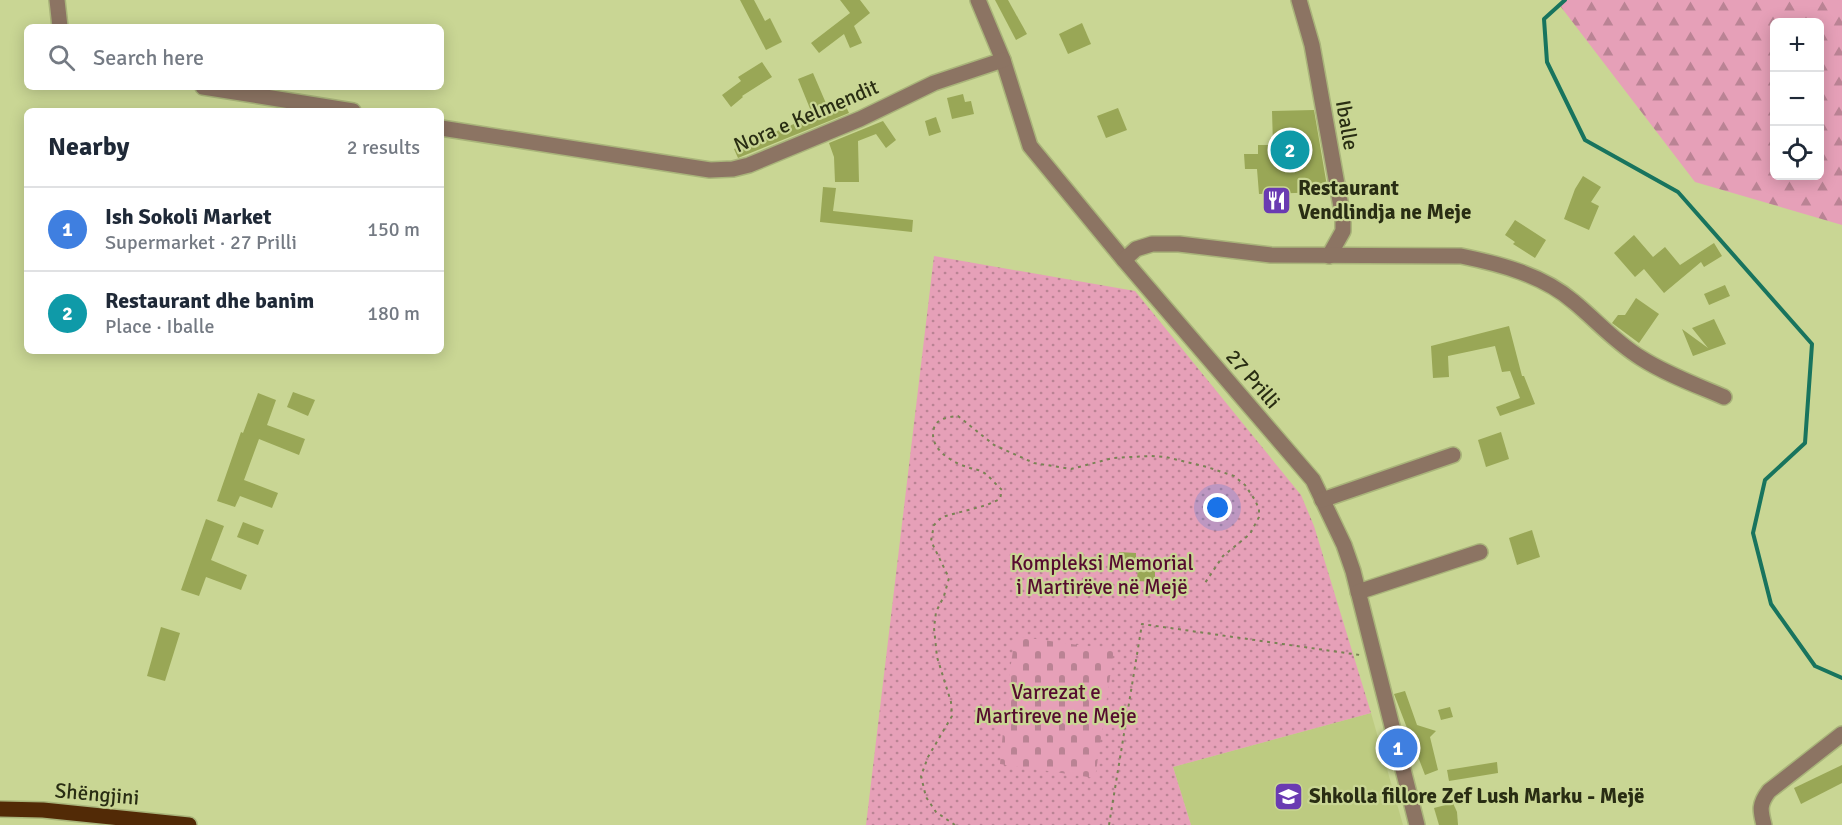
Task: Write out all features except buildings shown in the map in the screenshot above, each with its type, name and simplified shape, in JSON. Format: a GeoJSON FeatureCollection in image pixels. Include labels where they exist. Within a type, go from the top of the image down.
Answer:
{"type":"FeatureCollection","features":[{"type":"Feature","properties":{"kind":"main road","name":"Shëngjini"},"geometry":{"type":"LineString","coordinates":[[0,808],[43,810],[189,825]]}},
{"type":"Feature","properties":{"kind":"street"},"geometry":{"type":"LineString","coordinates":[[57,0],[60,24]]}},
{"type":"Feature","properties":{"kind":"street","name":"27 Prilli"},"geometry":{"type":"LineString","coordinates":[[978,0],[1003,60],[1030,146],[1124,260],[1313,480],[1344,545],[1353,570],[1417,825]]}},
{"type":"Feature","properties":{"kind":"street","name":"Iballe"},"geometry":{"type":"LineString","coordinates":[[1299,0],[1312,45],[1343,218],[1343,231],[1329,256]]}},
{"type":"Feature","properties":{"kind":"street","name":"Nora e Kelmendit"},"geometry":{"type":"LineString","coordinates":[[444,128],[710,170],[733,170],[860,119],[934,83],[1003,60]]}},
{"type":"Feature","properties":{"kind":"street"},"geometry":{"type":"LineString","coordinates":[[222,90],[334,108]]}},
{"type":"Feature","properties":{"kind":"street"},"geometry":{"type":"LineString","coordinates":[[1124,260],[1136,249],[1152,244],[1179,244],[1271,255],[1461,256],[1489,262],[1539,279],[1573,300],[1611,338],[1642,359],[1724,397]]}},
{"type":"Feature","properties":{"kind":"street"},"geometry":{"type":"LineString","coordinates":[[1322,500],[1453,455]]}},
{"type":"Feature","properties":{"kind":"street"},"geometry":{"type":"LineString","coordinates":[[1358,592],[1480,552]]}},
{"type":"Feature","properties":{"kind":"street"},"geometry":{"type":"LineString","coordinates":[[1764,825],[1761,813],[1762,800],[1769,791],[1842,734]]}},
{"type":"Feature","properties":{"kind":"path"},"geometry":{"type":"LineString","coordinates":[[956,825],[936,812],[926,797],[921,776],[928,757],[952,716],[951,702],[937,657],[934,628],[936,612],[950,578],[931,541],[934,525],[942,516],[987,505],[1000,499],[1002,490],[986,474],[967,467],[939,451],[934,443],[934,426],[941,419],[958,416],[994,445],[1034,463],[1071,469],[1113,458],[1166,457],[1234,476],[1245,485],[1255,500],[1259,509],[1259,517],[1250,534],[1223,556],[1205,583]]}},
{"type":"Feature","properties":{"kind":"path"},"geometry":{"type":"LineString","coordinates":[[1109,825],[1142,624],[1375,657]]}},
{"type":"Feature","properties":{"kind":"shaded area","name":"Shkolla fillore Zef Lush Marku - Mejë"},"geometry":{"type":"Polygon","coordinates":[[[1371,713],[1403,825],[1191,825],[1173,767],[1371,713]]]}},
{"type":"Feature","properties":{"kind":"green space"},"geometry":{"type":"Polygon","coordinates":[[[1561,0],[1842,0],[1842,225],[1695,182],[1561,7],[1561,0]]]}},
{"type":"Feature","properties":{"kind":"green space","name":"Kompleksi Memorial i Martirëve në Mejë"},"geometry":{"type":"Polygon","coordinates":[[[934,256],[1135,291],[1301,495],[1314,526],[1371,713],[1173,767],[1191,825],[866,825],[934,256]]]}},
{"type":"Feature","properties":{"kind":"green space","name":"Varrezat e Martireve ne Meje"},"geometry":{"type":"Polygon","coordinates":[[[1015,636],[1114,650],[1095,778],[1000,764],[1015,636]]]}},
{"type":"Feature","properties":{"kind":"waterway"},"geometry":{"type":"LineString","coordinates":[[1565,0],[1544,19],[1547,62],[1585,140],[1678,192],[1812,344],[1805,443],[1765,480],[1753,533],[1771,604],[1815,666],[1842,678]]}},
{"type":"Feature","properties":{"kind":"place","name":"Restaurant dhe banim"},"geometry":{"type":"Point","coordinates":[1290,150]}},
{"type":"Feature","properties":{"kind":"place","name":"Restaurant Vendlindja ne Meje"},"geometry":{"type":"Point","coordinates":[1277,200]}},
{"type":"Feature","properties":{"kind":"place","name":"Ish Sokoli Market"},"geometry":{"type":"Point","coordinates":[1398,748]}},
{"type":"Feature","properties":{"kind":"place","name":"Shkolla fillore Zef Lush Marku - Mejë"},"geometry":{"type":"Point","coordinates":[1288,796]}}]}
